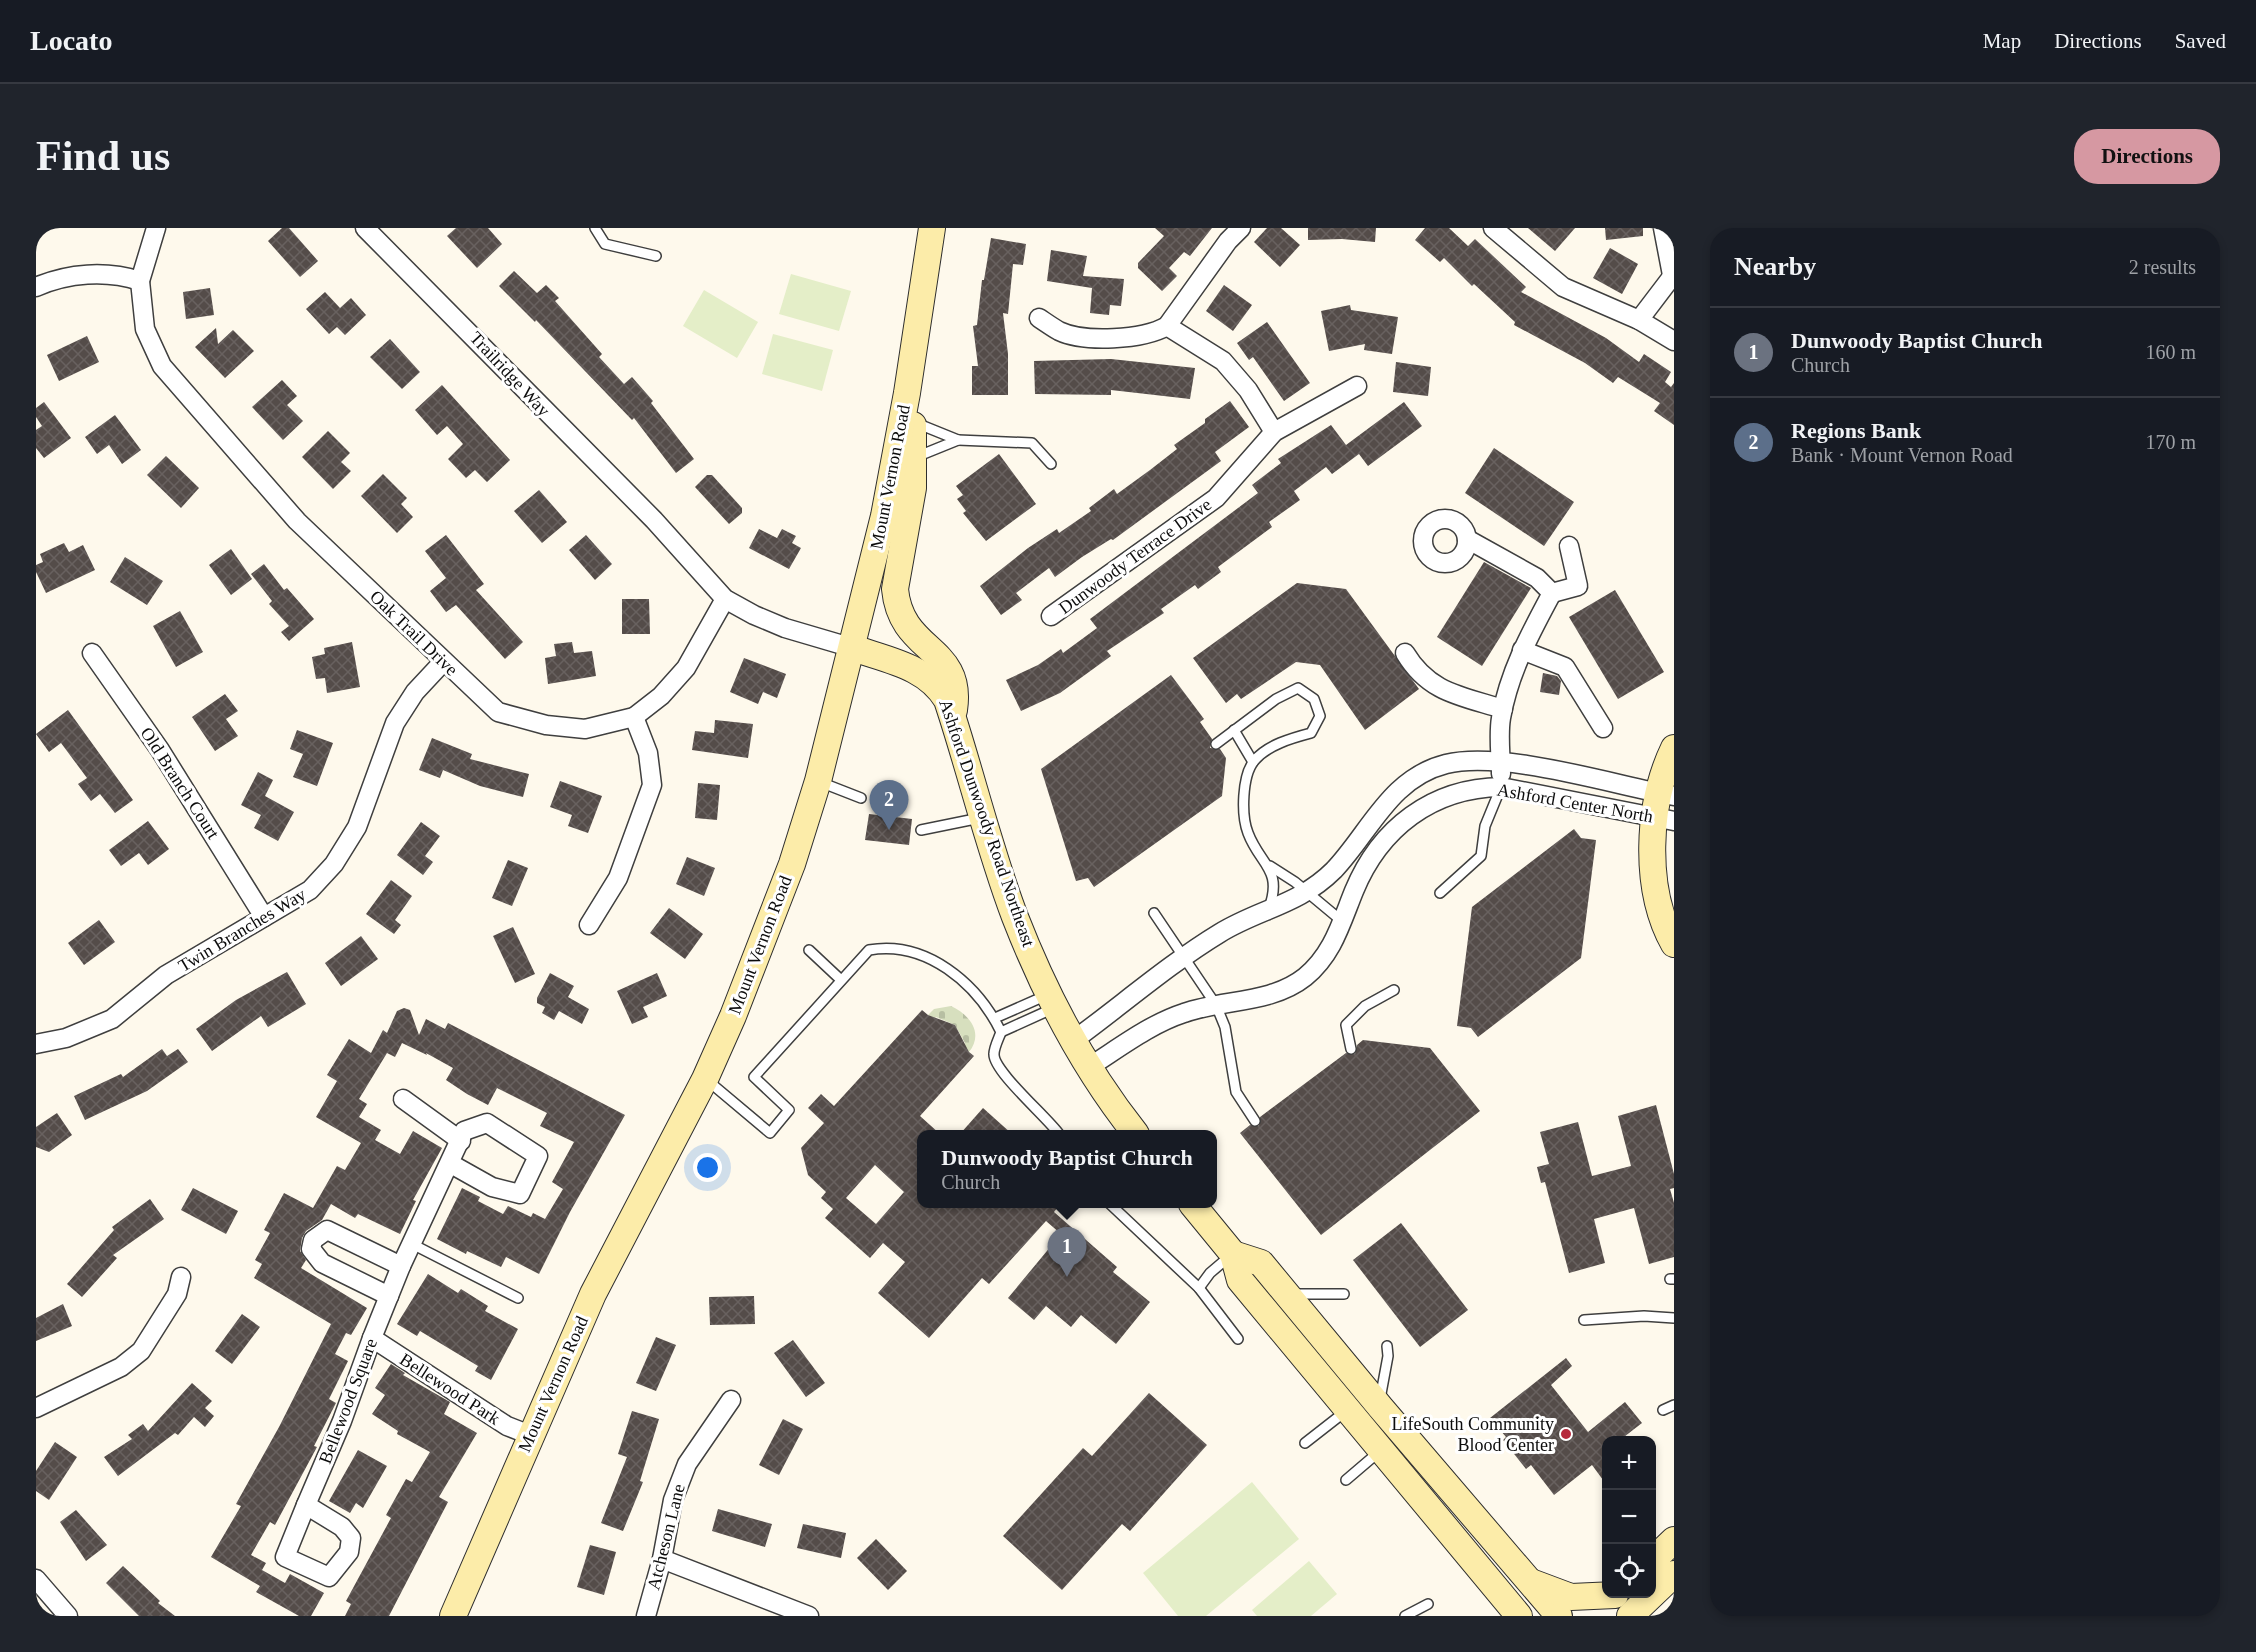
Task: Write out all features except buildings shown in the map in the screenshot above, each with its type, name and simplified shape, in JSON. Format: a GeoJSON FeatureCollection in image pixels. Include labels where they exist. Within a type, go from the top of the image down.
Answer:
{"type":"FeatureCollection","features":[{"type":"Feature","properties":{"kind":"main road","name":"Mount Vernon Road"},"geometry":{"type":"LineString","coordinates":[[453,1616],[593,1294],[705,1079],[733,1016],[792,864],[818,781],[853,648],[884,516],[907,393],[933,228]]}},
{"type":"Feature","properties":{"kind":"main road"},"geometry":{"type":"LineString","coordinates":[[907,393],[912,421],[913,488],[896,601],[910,632],[953,675],[956,695],[953,717]]}},
{"type":"Feature","properties":{"kind":"main road","name":"Ashford Dunwoody Road Northeast"},"geometry":{"type":"LineString","coordinates":[[853,648],[912,669],[929,678],[942,692],[953,717],[1016,918],[1074,1040],[1133,1130]]}},
{"type":"Feature","properties":{"kind":"main road"},"geometry":{"type":"LineString","coordinates":[[1674,748],[1664,768],[1665,807],[1652,842],[1658,896],[1674,944]]}},
{"type":"Feature","properties":{"kind":"main road"},"geometry":{"type":"LineString","coordinates":[[1196,1208],[1233,1254],[1240,1280],[1519,1616]]}},
{"type":"Feature","properties":{"kind":"main road"},"geometry":{"type":"LineString","coordinates":[[1233,1254],[1262,1263],[1381,1408],[1559,1616]]}},
{"type":"Feature","properties":{"kind":"main road"},"geometry":{"type":"LineString","coordinates":[[1656,1557],[1674,1540]]}},
{"type":"Feature","properties":{"kind":"main road"},"geometry":{"type":"LineString","coordinates":[[1634,1613],[1674,1574]]}},
{"type":"Feature","properties":{"kind":"main road"},"geometry":{"type":"LineString","coordinates":[[1530,1581],[1571,1597],[1602,1595]]}},
{"type":"Feature","properties":{"kind":"main road"},"geometry":{"type":"LineString","coordinates":[[1592,1616],[1612,1598]]}},
{"type":"Feature","properties":{"kind":"street","name":"Oak Trail Drive"},"geometry":{"type":"LineString","coordinates":[[156,228],[140,281],[144,329],[162,366],[297,521],[498,712],[546,725],[585,729],[634,717],[661,696],[686,668],[725,599]]}},
{"type":"Feature","properties":{"kind":"street","name":"Trailridge Way"},"geometry":{"type":"LineString","coordinates":[[365,228],[654,520],[725,599]]}},
{"type":"Feature","properties":{"kind":"street"},"geometry":{"type":"LineString","coordinates":[[1039,318],[1059,331],[1084,339],[1153,335],[1167,326],[1228,241],[1240,228]]}},
{"type":"Feature","properties":{"kind":"street"},"geometry":{"type":"LineString","coordinates":[[1493,228],[1563,287],[1640,320],[1674,341]]}},
{"type":"Feature","properties":{"kind":"street"},"geometry":{"type":"LineString","coordinates":[[1640,320],[1673,275],[1663,228]]}},
{"type":"Feature","properties":{"kind":"street"},"geometry":{"type":"LineString","coordinates":[[36,287],[58,280],[101,274],[140,281]]}},
{"type":"Feature","properties":{"kind":"street"},"geometry":{"type":"LineString","coordinates":[[1167,326],[1223,361],[1248,390],[1274,432]]}},
{"type":"Feature","properties":{"kind":"street","name":"Dunwoody Terrace Drive"},"geometry":{"type":"LineString","coordinates":[[1052,616],[1216,498],[1274,432],[1357,386]]}},
{"type":"Feature","properties":{"kind":"street"},"geometry":{"type":"LineString","coordinates":[[1467,539],[1537,578],[1552,593]]}},
{"type":"Feature","properties":{"kind":"street"},"geometry":{"type":"LineString","coordinates":[[1501,787],[1503,709],[1522,650],[1552,593],[1578,586],[1569,546]]}},
{"type":"Feature","properties":{"kind":"street"},"geometry":{"type":"LineString","coordinates":[[725,599],[775,623],[853,648]]}},
{"type":"Feature","properties":{"kind":"street"},"geometry":{"type":"LineString","coordinates":[[1522,650],[1565,667],[1603,728]]}},
{"type":"Feature","properties":{"kind":"street","name":"Old Branch Court"},"geometry":{"type":"LineString","coordinates":[[92,653],[160,750],[264,917]]}},
{"type":"Feature","properties":{"kind":"street"},"geometry":{"type":"LineString","coordinates":[[1405,653],[1416,672],[1442,691],[1503,709]]}},
{"type":"Feature","properties":{"kind":"street","name":"Twin Branches Way"},"geometry":{"type":"LineString","coordinates":[[36,1044],[66,1038],[112,1019],[166,975],[310,890],[334,864],[357,827],[395,723],[415,692],[443,662]]}},
{"type":"Feature","properties":{"kind":"street"},"geometry":{"type":"LineString","coordinates":[[589,925],[618,878],[652,785],[648,753],[634,717]]}},
{"type":"Feature","properties":{"kind":"street","name":"Ashford Center North"},"geometry":{"type":"LineString","coordinates":[[1074,1040],[1221,932],[1308,892],[1343,860],[1385,804],[1404,784],[1419,775],[1447,764],[1501,762],[1665,807]]}},
{"type":"Feature","properties":{"kind":"street","name":"Ashford Center North"},"geometry":{"type":"LineString","coordinates":[[1089,1066],[1170,1019],[1216,1005],[1264,996],[1304,978],[1324,957],[1343,922],[1361,877],[1402,823],[1439,798],[1478,788],[1501,787],[1665,807]]}},
{"type":"Feature","properties":{"kind":"street"},"geometry":{"type":"LineString","coordinates":[[403,1099],[461,1141],[464,1131],[488,1124],[538,1156],[520,1194],[492,1186],[451,1164]]}},
{"type":"Feature","properties":{"kind":"street","name":"Bellewood Square"},"geometry":{"type":"LineString","coordinates":[[306,1505],[342,1421],[401,1266],[461,1141]]}},
{"type":"Feature","properties":{"kind":"street"},"geometry":{"type":"LineString","coordinates":[[389,1296],[322,1263],[311,1249],[313,1240],[327,1230],[401,1266]]}},
{"type":"Feature","properties":{"kind":"street"},"geometry":{"type":"LineString","coordinates":[[36,1408],[121,1367],[141,1351],[177,1294],[181,1277]]}},
{"type":"Feature","properties":{"kind":"street","name":"Bellewood Park"},"geometry":{"type":"LineString","coordinates":[[372,1338],[507,1426],[530,1435]]}},
{"type":"Feature","properties":{"kind":"street","name":"Atcheson Lane"},"geometry":{"type":"LineString","coordinates":[[646,1616],[662,1559],[673,1500],[687,1464],[731,1400]]}},
{"type":"Feature","properties":{"kind":"street"},"geometry":{"type":"LineString","coordinates":[[662,1559],[809,1616]]}},
{"type":"Feature","properties":{"kind":"street"},"geometry":{"type":"LineString","coordinates":[[36,1579],[68,1616]]}},
{"type":"Feature","properties":{"kind":"lane"},"geometry":{"type":"LineString","coordinates":[[595,228],[605,244],[656,256]]}},
{"type":"Feature","properties":{"kind":"lane"},"geometry":{"type":"LineString","coordinates":[[912,421],[958,440],[1032,443],[1051,464]]}},
{"type":"Feature","properties":{"kind":"lane"},"geometry":{"type":"LineString","coordinates":[[914,458],[958,440]]}},
{"type":"Feature","properties":{"kind":"lane"},"geometry":{"type":"LineString","coordinates":[[1216,744],[1276,699],[1298,688],[1314,699],[1320,716],[1311,733],[1285,740],[1253,762],[1244,791],[1244,820],[1257,850],[1274,875],[1274,891],[1268,912]]}},
{"type":"Feature","properties":{"kind":"lane"},"geometry":{"type":"LineString","coordinates":[[1234,730],[1253,762]]}},
{"type":"Feature","properties":{"kind":"lane"},"geometry":{"type":"LineString","coordinates":[[818,781],[861,798]]}},
{"type":"Feature","properties":{"kind":"lane"},"geometry":{"type":"LineString","coordinates":[[1440,894],[1481,856],[1485,826],[1501,787]]}},
{"type":"Feature","properties":{"kind":"lane"},"geometry":{"type":"LineString","coordinates":[[921,830],[983,818]]}},
{"type":"Feature","properties":{"kind":"lane"},"geometry":{"type":"LineString","coordinates":[[1270,866],[1308,892],[1343,922]]}},
{"type":"Feature","properties":{"kind":"lane"},"geometry":{"type":"LineString","coordinates":[[1154,913],[1216,1005],[1225,1027],[1236,1092],[1255,1121]]}},
{"type":"Feature","properties":{"kind":"lane"},"geometry":{"type":"LineString","coordinates":[[705,1079],[770,1133],[789,1110],[754,1077],[869,950],[886,947],[907,949],[936,960],[985,1002],[1001,1032],[994,1055],[998,1069],[1056,1130]]}},
{"type":"Feature","properties":{"kind":"lane"},"geometry":{"type":"LineString","coordinates":[[809,950],[841,980]]}},
{"type":"Feature","properties":{"kind":"lane"},"geometry":{"type":"LineString","coordinates":[[1351,1049],[1346,1025],[1365,1006],[1394,990]]}},
{"type":"Feature","properties":{"kind":"lane"},"geometry":{"type":"LineString","coordinates":[[995,1018],[1053,1000]]}},
{"type":"Feature","properties":{"kind":"lane"},"geometry":{"type":"LineString","coordinates":[[1001,1032],[1053,1000]]}},
{"type":"Feature","properties":{"kind":"lane"},"geometry":{"type":"LineString","coordinates":[[1115,1208],[1199,1288],[1238,1339]]}},
{"type":"Feature","properties":{"kind":"lane"},"geometry":{"type":"LineString","coordinates":[[412,1244],[518,1298]]}},
{"type":"Feature","properties":{"kind":"lane"},"geometry":{"type":"LineString","coordinates":[[1199,1288],[1210,1273],[1233,1254]]}},
{"type":"Feature","properties":{"kind":"lane"},"geometry":{"type":"LineString","coordinates":[[1287,1294],[1344,1294]]}},
{"type":"Feature","properties":{"kind":"lane"},"geometry":{"type":"LineString","coordinates":[[1584,1320],[1644,1316],[1674,1318]]}},
{"type":"Feature","properties":{"kind":"lane"},"geometry":{"type":"LineString","coordinates":[[1381,1408],[1381,1386],[1388,1356],[1387,1346]]}},
{"type":"Feature","properties":{"kind":"lane"},"geometry":{"type":"LineString","coordinates":[[1663,1410],[1674,1406]]}},
{"type":"Feature","properties":{"kind":"lane"},"geometry":{"type":"LineString","coordinates":[[1305,1443],[1347,1410]]}},
{"type":"Feature","properties":{"kind":"lane"},"geometry":{"type":"LineString","coordinates":[[1346,1480],[1380,1451]]}},
{"type":"Feature","properties":{"kind":"lane"},"geometry":{"type":"LineString","coordinates":[[1405,1616],[1428,1604]]}},
{"type":"Feature","properties":{"kind":"green space"},"geometry":{"type":"Polygon","coordinates":[[[791,274],[851,291],[839,331],[779,314],[791,274]]]}},
{"type":"Feature","properties":{"kind":"green space"},"geometry":{"type":"Polygon","coordinates":[[[704,290],[758,322],[737,358],[683,326],[704,290]]]}},
{"type":"Feature","properties":{"kind":"green space"},"geometry":{"type":"Polygon","coordinates":[[[773,334],[833,350],[822,391],[762,374],[773,334]]]}},
{"type":"Feature","properties":{"kind":"green space"},"geometry":{"type":"Polygon","coordinates":[[[951,1006],[964,1014],[973,1025],[975,1038],[969,1052],[963,1046],[965,1043],[955,1025],[936,1017],[933,1019],[928,1015],[934,1009],[951,1006]]]}},
{"type":"Feature","properties":{"kind":"green space"},"geometry":{"type":"Polygon","coordinates":[[[1252,1482],[1299,1539],[1206,1616],[1178,1616],[1143,1573],[1252,1482]]]}},
{"type":"Feature","properties":{"kind":"green space"},"geometry":{"type":"Polygon","coordinates":[[[1309,1561],[1337,1594],[1311,1616],[1257,1616],[1252,1610],[1309,1561]]]}},
{"type":"Feature","properties":{"kind":"place","name":"Regions Bank"},"geometry":{"type":"Point","coordinates":[889,830]}},
{"type":"Feature","properties":{"kind":"place","name":"Dunwoody Baptist Church"},"geometry":{"type":"Point","coordinates":[1067,1277]}},
{"type":"Feature","properties":{"kind":"place","name":"LifeSouth Community Blood Center"},"geometry":{"type":"Point","coordinates":[1566,1434]}}]}
